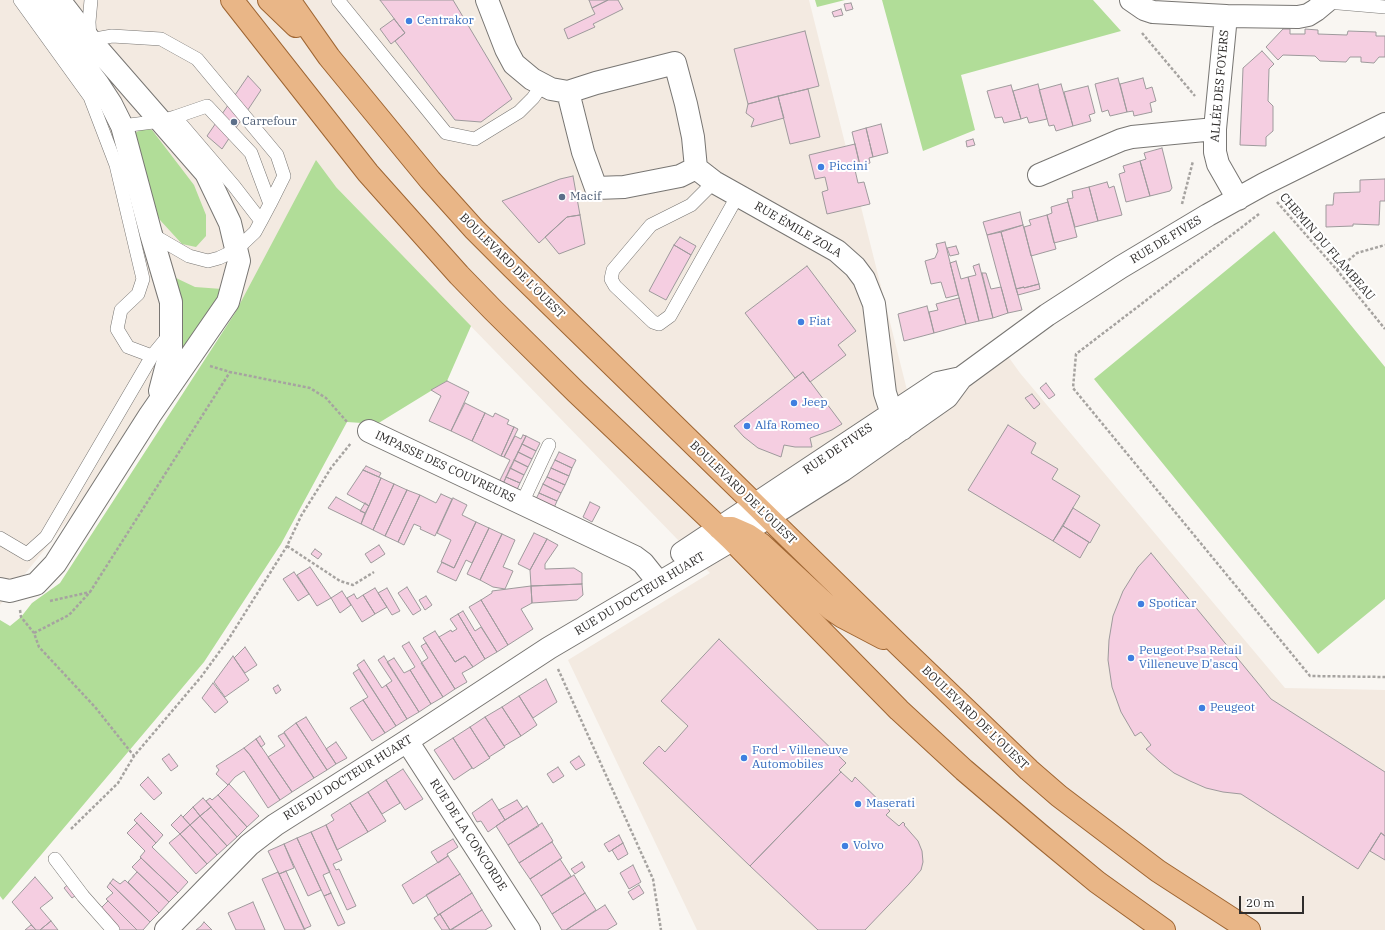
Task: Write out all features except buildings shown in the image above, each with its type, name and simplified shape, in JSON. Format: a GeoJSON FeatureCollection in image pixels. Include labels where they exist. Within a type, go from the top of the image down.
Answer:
{"type":"FeatureCollection","features":[{"type":"Feature","properties":{"kind":"main road"},"geometry":{"type":"LineString","coordinates":[[232,0],[368,173],[454,270],[576,392],[732,534],[899,710],[964,770],[1097,882],[1164,930]]}},
{"type":"Feature","properties":{"kind":"main road"},"geometry":{"type":"LineString","coordinates":[[269,0],[329,57]]}},
{"type":"Feature","properties":{"kind":"main road","name":"BOULEVARD DE L'OUEST"},"geometry":{"type":"LineString","coordinates":[[289,0],[329,57],[425,174],[474,229],[900,646],[1029,770],[1059,796],[1158,871],[1250,930]]}},
{"type":"Feature","properties":{"kind":"main road"},"geometry":{"type":"LineString","coordinates":[[732,534],[760,544],[831,609],[843,617],[900,646]]}},
{"type":"Feature","properties":{"kind":"street"},"geometry":{"type":"LineString","coordinates":[[34,0],[98,84],[111,104],[122,126],[171,302],[171,349],[162,386],[150,415]]}},
{"type":"Feature","properties":{"kind":"street"},"geometry":{"type":"LineString","coordinates":[[5,590],[36,584],[55,564],[150,415],[228,302],[239,261],[230,223],[206,173],[168,119],[90,40],[59,0]]}},
{"type":"Feature","properties":{"kind":"street"},"geometry":{"type":"LineString","coordinates":[[487,0],[510,58],[522,72],[542,85],[568,92],[596,83],[675,63],[689,117],[696,168],[680,176],[624,187],[596,188],[584,155],[568,92]]}},
{"type":"Feature","properties":{"kind":"street","name":"ALLÉE DES FOYERS"},"geometry":{"type":"LineString","coordinates":[[1132,0],[1144,9],[1153,12],[1226,16],[1308,15],[1327,1]]}},
{"type":"Feature","properties":{"kind":"street","name":"ALLÉE DES FOYERS"},"geometry":{"type":"LineString","coordinates":[[1226,16],[1206,130],[1218,164],[1238,199]]}},
{"type":"Feature","properties":{"kind":"street","name":"RUE DE FIVES"},"geometry":{"type":"LineString","coordinates":[[732,534],[761,510],[898,421],[938,383],[961,378],[1047,315],[1094,284],[1264,184],[1385,124]]}},
{"type":"Feature","properties":{"kind":"street"},"geometry":{"type":"LineString","coordinates":[[1039,175],[1121,140],[1132,137],[1206,130]]}},
{"type":"Feature","properties":{"kind":"street","name":"RUE ÉMILE ZOLA"},"geometry":{"type":"LineString","coordinates":[[696,168],[714,182],[829,246],[851,262],[860,272],[868,286],[874,304],[885,393],[898,421]]}},
{"type":"Feature","properties":{"kind":"street","name":"IMPASSE DES COUVREURS"},"geometry":{"type":"LineString","coordinates":[[363,432],[522,503],[635,557],[643,563],[655,578]]}},
{"type":"Feature","properties":{"kind":"street","name":"RUE DU DOCTEUR HUART"},"geometry":{"type":"LineString","coordinates":[[166,930],[234,859],[262,834],[407,741],[655,578],[732,534]]}},
{"type":"Feature","properties":{"kind":"street","name":"RUE DE LA CONCORDE"},"geometry":{"type":"LineString","coordinates":[[407,741],[529,930]]}},
{"type":"Feature","properties":{"kind":"lane"},"geometry":{"type":"LineString","coordinates":[[20,0],[90,97],[116,164],[143,278],[138,294],[121,310],[117,328],[128,347],[152,356]]}},
{"type":"Feature","properties":{"kind":"lane"},"geometry":{"type":"LineString","coordinates":[[91,0],[89,22],[90,40],[112,36],[161,39],[198,59],[277,155],[284,176],[255,232],[236,250],[219,258],[208,261],[189,256],[151,234]]}},
{"type":"Feature","properties":{"kind":"lane"},"geometry":{"type":"LineString","coordinates":[[338,0],[446,133],[475,139],[519,112],[533,98],[542,85]]}},
{"type":"Feature","properties":{"kind":"lane"},"geometry":{"type":"LineString","coordinates":[[1327,1],[1385,7]]}},
{"type":"Feature","properties":{"kind":"lane"},"geometry":{"type":"LineString","coordinates":[[122,126],[168,119],[207,106],[251,153],[270,204]]}},
{"type":"Feature","properties":{"kind":"lane"},"geometry":{"type":"LineString","coordinates":[[168,119],[234,186],[261,221]]}},
{"type":"Feature","properties":{"kind":"lane"},"geometry":{"type":"LineString","coordinates":[[714,182],[692,205],[651,224],[613,270],[611,279],[615,286],[653,322],[659,324],[670,316],[738,195]]}},
{"type":"Feature","properties":{"kind":"lane"},"geometry":{"type":"LineString","coordinates":[[0,538],[27,554],[46,537],[152,356],[171,333]]}},
{"type":"Feature","properties":{"kind":"lane","name":"IMPASSE DES COUVREURS"},"geometry":{"type":"LineString","coordinates":[[522,503],[549,446]]}},
{"type":"Feature","properties":{"kind":"lane"},"geometry":{"type":"LineString","coordinates":[[55,859],[83,896],[113,930]]}},
{"type":"Feature","properties":{"kind":"path"},"geometry":{"type":"LineString","coordinates":[[1141,31],[1196,98]]}},
{"type":"Feature","properties":{"kind":"path"},"geometry":{"type":"LineString","coordinates":[[1181,208],[1196,151],[1206,130]]}},
{"type":"Feature","properties":{"kind":"path","name":"CHEMIN DU FLAMBEAU"},"geometry":{"type":"LineString","coordinates":[[1276,201],[1337,270],[1385,329]]}},
{"type":"Feature","properties":{"kind":"path"},"geometry":{"type":"LineString","coordinates":[[1264,210],[1076,354],[1073,388],[1310,676],[1385,677]]}},
{"type":"Feature","properties":{"kind":"path"},"geometry":{"type":"LineString","coordinates":[[1337,270],[1357,253],[1385,245]]}},
{"type":"Feature","properties":{"kind":"path"},"geometry":{"type":"LineString","coordinates":[[71,829],[118,783],[134,756],[201,677],[228,640],[287,546],[301,516],[331,468],[363,432],[326,398],[310,388],[230,372],[188,359]]}},
{"type":"Feature","properties":{"kind":"path"},"geometry":{"type":"LineString","coordinates":[[34,633],[69,615],[90,592],[230,372]]}},
{"type":"Feature","properties":{"kind":"path"},"geometry":{"type":"LineString","coordinates":[[287,546],[340,581],[353,585],[374,572]]}},
{"type":"Feature","properties":{"kind":"path"},"geometry":{"type":"LineString","coordinates":[[5,590],[20,604],[22,617],[34,633],[39,647],[95,706],[134,756]]}},
{"type":"Feature","properties":{"kind":"path"},"geometry":{"type":"LineString","coordinates":[[45,602],[57,601],[90,592]]}},
{"type":"Feature","properties":{"kind":"path"},"geometry":{"type":"LineString","coordinates":[[549,648],[653,879],[661,930]]}},
{"type":"Feature","properties":{"kind":"shaded area"},"geometry":{"type":"Polygon","coordinates":[[[0,0],[809,0],[909,398],[997,341],[1020,373],[1285,688],[1385,690],[1385,930],[697,930],[568,660],[710,573],[336,187],[0,605],[0,0]]]}},
{"type":"Feature","properties":{"kind":"green space"},"geometry":{"type":"Polygon","coordinates":[[[815,0],[845,0],[817,7],[815,0]]]}},
{"type":"Feature","properties":{"kind":"green space"},"geometry":{"type":"Polygon","coordinates":[[[882,0],[1093,0],[1121,31],[961,75],[975,130],[923,151],[882,0]]]}},
{"type":"Feature","properties":{"kind":"green space"},"geometry":{"type":"Polygon","coordinates":[[[144,128],[152,130],[194,185],[206,215],[206,236],[196,247],[182,244],[160,220],[142,183],[135,133],[144,128]]]}},
{"type":"Feature","properties":{"kind":"green space"},"geometry":{"type":"Polygon","coordinates":[[[316,160],[336,187],[471,326],[447,381],[377,424],[347,422],[281,544],[204,662],[3,900],[0,896],[0,620],[10,626],[21,617],[32,603],[60,583],[235,313],[316,160]]]}},
{"type":"Feature","properties":{"kind":"green space"},"geometry":{"type":"Polygon","coordinates":[[[1274,231],[1385,367],[1385,599],[1318,654],[1094,379],[1274,231]]]}},
{"type":"Feature","properties":{"kind":"green space"},"geometry":{"type":"Polygon","coordinates":[[[176,278],[195,287],[222,289],[213,305],[174,362],[170,280],[176,278]]]}},
{"type":"Feature","properties":{"kind":"place","name":"Centrakor"},"geometry":{"type":"Point","coordinates":[409,21]}},
{"type":"Feature","properties":{"kind":"place","name":"Carrefour"},"geometry":{"type":"Point","coordinates":[234,122]}},
{"type":"Feature","properties":{"kind":"place","name":"Piccini"},"geometry":{"type":"Point","coordinates":[821,167]}},
{"type":"Feature","properties":{"kind":"place","name":"Macif"},"geometry":{"type":"Point","coordinates":[562,197]}},
{"type":"Feature","properties":{"kind":"place","name":"Fiat"},"geometry":{"type":"Point","coordinates":[801,322]}},
{"type":"Feature","properties":{"kind":"place","name":"Jeep"},"geometry":{"type":"Point","coordinates":[794,403]}},
{"type":"Feature","properties":{"kind":"place","name":"Alfa Romeo"},"geometry":{"type":"Point","coordinates":[747,426]}},
{"type":"Feature","properties":{"kind":"place","name":"Spoticar"},"geometry":{"type":"Point","coordinates":[1141,604]}},
{"type":"Feature","properties":{"kind":"place","name":"Peugeot Psa Retail Villeneuve D'ascq"},"geometry":{"type":"Point","coordinates":[1131,658]}},
{"type":"Feature","properties":{"kind":"place","name":"Peugeot"},"geometry":{"type":"Point","coordinates":[1202,708]}},
{"type":"Feature","properties":{"kind":"place","name":"Ford - Villeneuve Automobiles"},"geometry":{"type":"Point","coordinates":[744,758]}},
{"type":"Feature","properties":{"kind":"place","name":"Maserati"},"geometry":{"type":"Point","coordinates":[858,804]}},
{"type":"Feature","properties":{"kind":"place","name":"Volvo"},"geometry":{"type":"Point","coordinates":[845,846]}}]}
